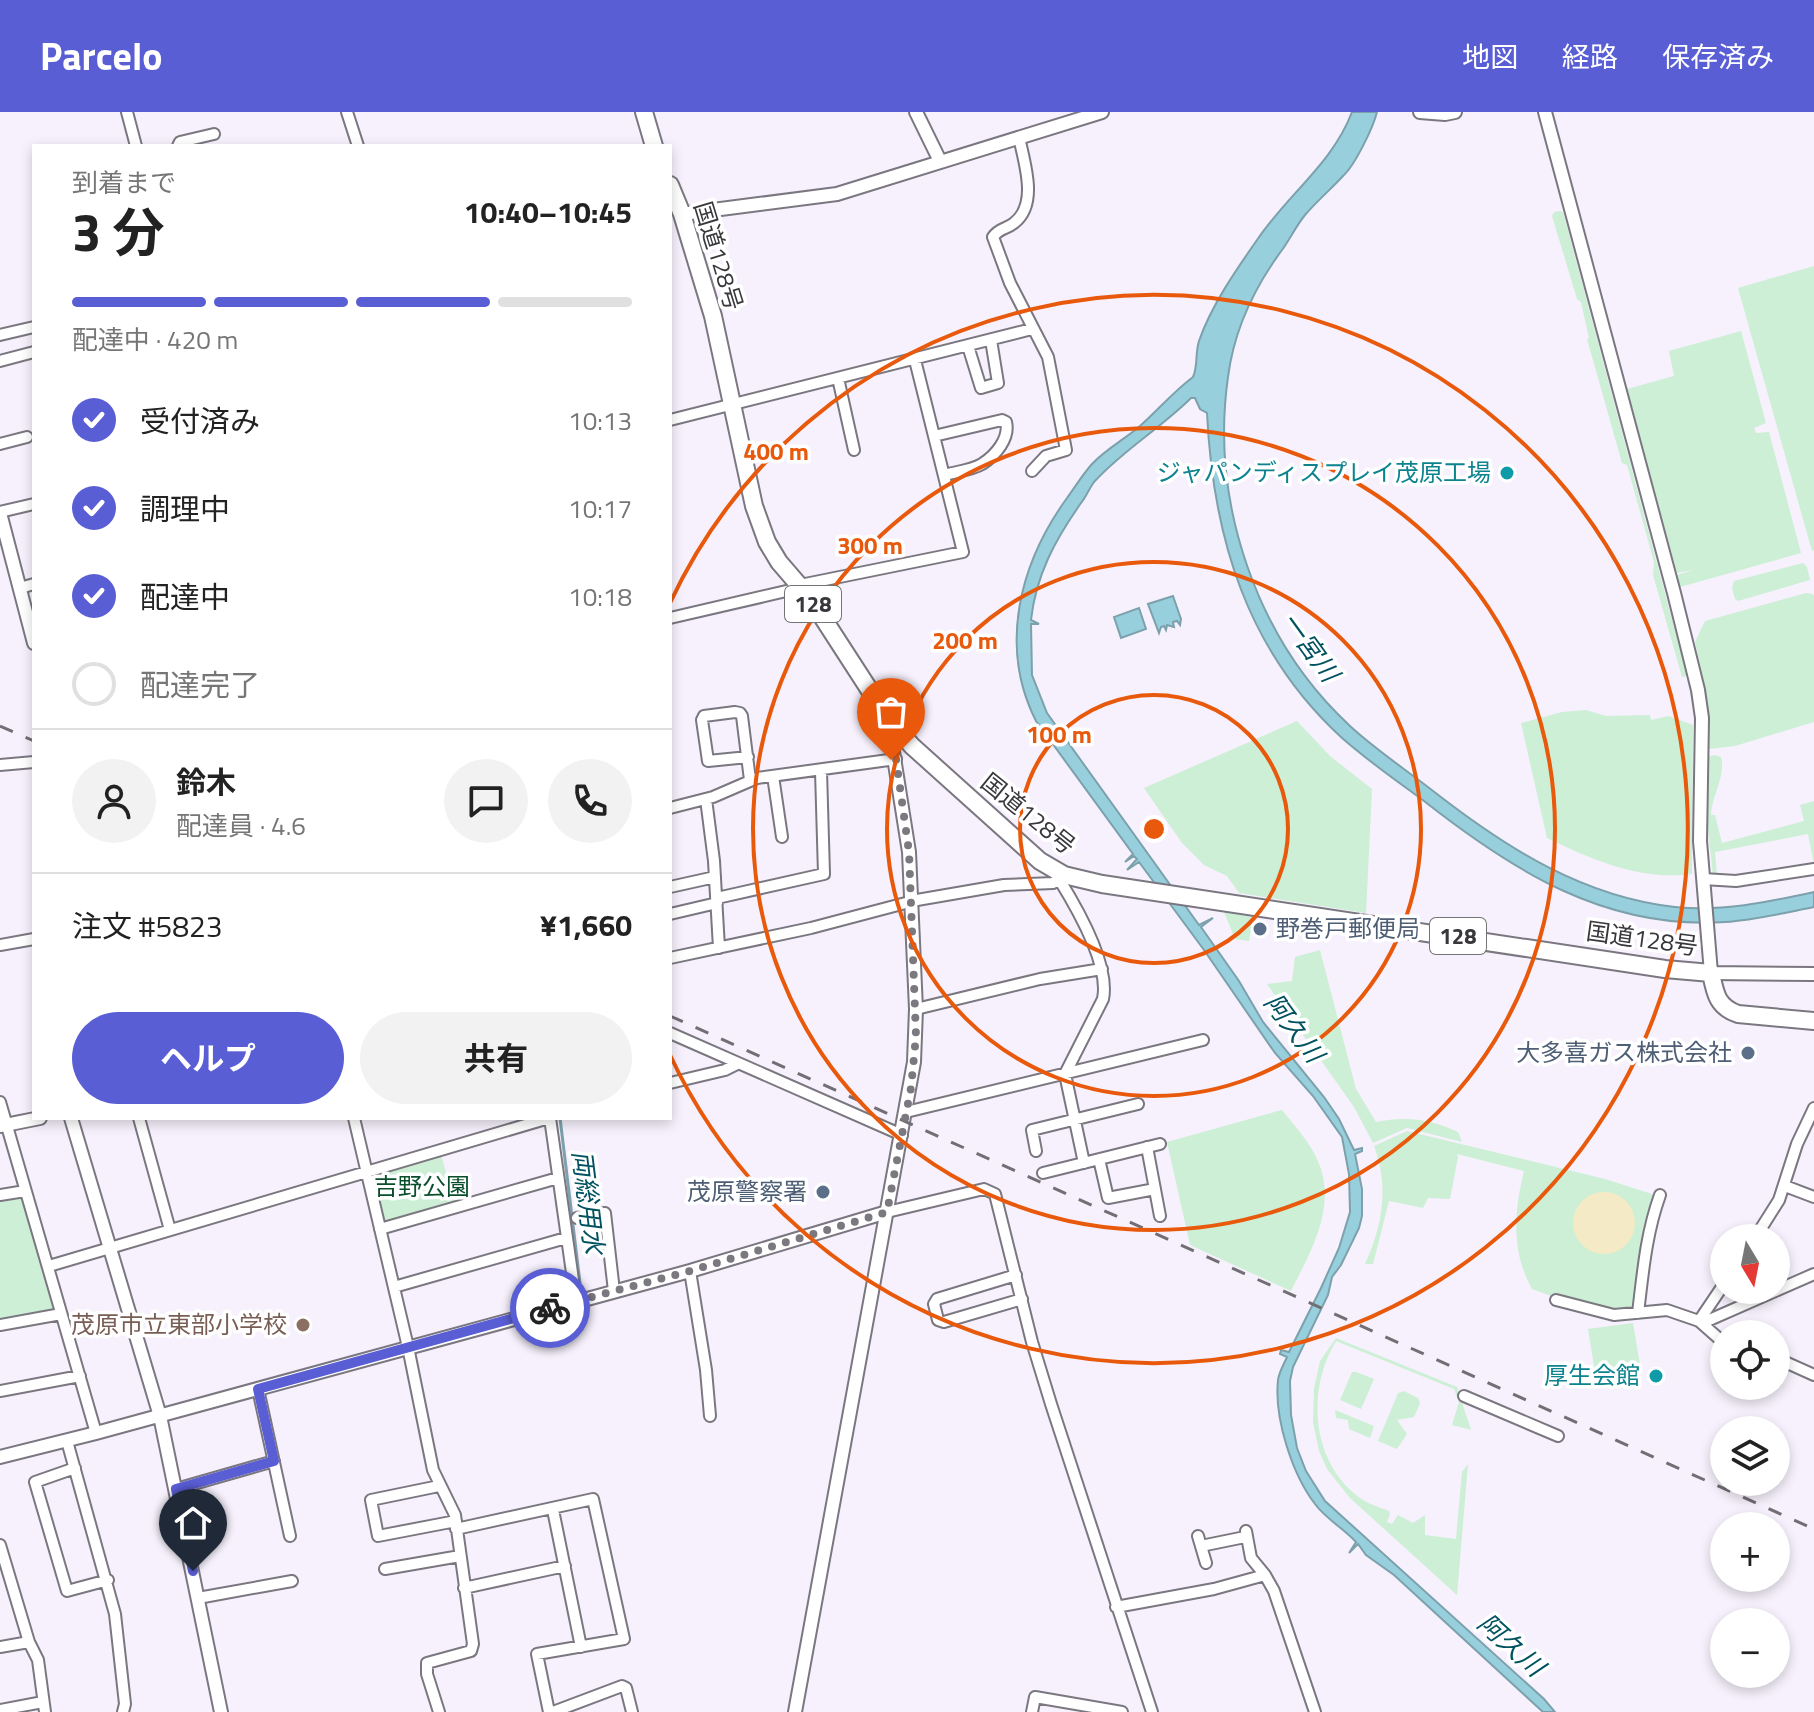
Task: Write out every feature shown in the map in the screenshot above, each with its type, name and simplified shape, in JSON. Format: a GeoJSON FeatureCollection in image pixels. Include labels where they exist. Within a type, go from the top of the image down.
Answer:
{"type":"FeatureCollection","features":[{"type":"Feature","properties":{"kind":"highway"},"geometry":{"type":"LineString","coordinates":[[644,112],[653,144]]}},
{"type":"Feature","properties":{"kind":"highway","name":"国道128号"},"geometry":{"type":"LineString","coordinates":[[676,214],[713,316],[760,525],[779,562],[800,586],[887,717],[912,746],[1061,877],[1665,969],[1711,973],[1717,998],[1727,1010],[1738,1014],[1814,1021]]}},
{"type":"Feature","properties":{"kind":"street"},"geometry":{"type":"LineString","coordinates":[[127,112],[135,144]]}},
{"type":"Feature","properties":{"kind":"street"},"geometry":{"type":"LineString","coordinates":[[347,112],[357,144]]}},
{"type":"Feature","properties":{"kind":"street"},"geometry":{"type":"LineString","coordinates":[[916,112],[940,161]]}},
{"type":"Feature","properties":{"kind":"street"},"geometry":{"type":"LineString","coordinates":[[676,214],[837,194],[1087,114],[1102,112]]}},
{"type":"Feature","properties":{"kind":"street"},"geometry":{"type":"LineString","coordinates":[[1420,112],[1455,112]]}},
{"type":"Feature","properties":{"kind":"street"},"geometry":{"type":"LineString","coordinates":[[1545,112],[1698,690],[1702,718],[1700,841],[1711,973],[1814,974]]}},
{"type":"Feature","properties":{"kind":"street"},"geometry":{"type":"LineString","coordinates":[[179,144],[214,134]]}},
{"type":"Feature","properties":{"kind":"street"},"geometry":{"type":"LineString","coordinates":[[1019,137],[1028,183],[1028,200],[1016,223],[997,231],[993,237],[1010,283],[1048,357],[1071,450],[1046,456],[1032,471]]}},
{"type":"Feature","properties":{"kind":"street"},"geometry":{"type":"LineString","coordinates":[[0,335],[32,327]]}},
{"type":"Feature","properties":{"kind":"street"},"geometry":{"type":"LineString","coordinates":[[672,419],[1032,329]]}},
{"type":"Feature","properties":{"kind":"street"},"geometry":{"type":"LineString","coordinates":[[968,346],[981,388],[998,383],[991,340]]}},
{"type":"Feature","properties":{"kind":"street"},"geometry":{"type":"LineString","coordinates":[[0,361],[32,353]]}},
{"type":"Feature","properties":{"kind":"street"},"geometry":{"type":"LineString","coordinates":[[672,618],[800,586],[963,552],[915,360]]}},
{"type":"Feature","properties":{"kind":"street"},"geometry":{"type":"LineString","coordinates":[[838,378],[854,450]]}},
{"type":"Feature","properties":{"kind":"street"},"geometry":{"type":"LineString","coordinates":[[934,436],[1002,420],[1006,422],[1009,433],[982,464],[944,475]]}},
{"type":"Feature","properties":{"kind":"street"},"geometry":{"type":"LineString","coordinates":[[0,444],[27,437]]}},
{"type":"Feature","properties":{"kind":"street"},"geometry":{"type":"LineString","coordinates":[[32,505],[0,513],[32,635]]}},
{"type":"Feature","properties":{"kind":"street"},"geometry":{"type":"LineString","coordinates":[[20,588],[32,585]]}},
{"type":"Feature","properties":{"kind":"street"},"geometry":{"type":"LineString","coordinates":[[748,757],[708,761],[704,716],[740,713],[748,757],[750,780]]}},
{"type":"Feature","properties":{"kind":"street"},"geometry":{"type":"LineString","coordinates":[[795,1712],[914,1062],[916,1009],[909,852],[887,717]]}},
{"type":"Feature","properties":{"kind":"street"},"geometry":{"type":"LineString","coordinates":[[672,808],[706,799],[750,780],[896,759]]}},
{"type":"Feature","properties":{"kind":"street"},"geometry":{"type":"LineString","coordinates":[[0,765],[32,762]]}},
{"type":"Feature","properties":{"kind":"street"},"geometry":{"type":"LineString","coordinates":[[672,913],[824,874],[821,771]]}},
{"type":"Feature","properties":{"kind":"street"},"geometry":{"type":"LineString","coordinates":[[773,776],[782,837]]}},
{"type":"Feature","properties":{"kind":"street"},"geometry":{"type":"LineString","coordinates":[[706,799],[719,948]]}},
{"type":"Feature","properties":{"kind":"street"},"geometry":{"type":"LineString","coordinates":[[1703,881],[1736,881],[1814,869]]}},
{"type":"Feature","properties":{"kind":"street"},"geometry":{"type":"LineString","coordinates":[[672,887],[715,877]]}},
{"type":"Feature","properties":{"kind":"street"},"geometry":{"type":"LineString","coordinates":[[672,958],[811,928],[912,901],[1004,885],[1053,883],[1061,877],[1102,969],[1105,987],[1103,999],[1065,1074],[1084,1163]]}},
{"type":"Feature","properties":{"kind":"street"},"geometry":{"type":"LineString","coordinates":[[0,945],[32,939]]}},
{"type":"Feature","properties":{"kind":"street"},"geometry":{"type":"LineString","coordinates":[[916,1009],[1040,979],[1102,969]]}},
{"type":"Feature","properties":{"kind":"street"},"geometry":{"type":"LineString","coordinates":[[672,1034],[902,1135]]}},
{"type":"Feature","properties":{"kind":"street"},"geometry":{"type":"LineString","coordinates":[[906,1112],[1203,1040]]}},
{"type":"Feature","properties":{"kind":"street"},"geometry":{"type":"LineString","coordinates":[[672,1083],[725,1070],[737,1064]]}},
{"type":"Feature","properties":{"kind":"street"},"geometry":{"type":"LineString","coordinates":[[0,1102],[4,1125],[49,1266],[96,1433]]}},
{"type":"Feature","properties":{"kind":"street"},"geometry":{"type":"LineString","coordinates":[[1036,1151],[1032,1130],[1138,1104]]}},
{"type":"Feature","properties":{"kind":"street"},"geometry":{"type":"LineString","coordinates":[[1764,1224],[1779,1200],[1797,1144],[1814,1108]]}},
{"type":"Feature","properties":{"kind":"street"},"geometry":{"type":"LineString","coordinates":[[4,1125],[32,1120]]}},
{"type":"Feature","properties":{"kind":"street"},"geometry":{"type":"LineString","coordinates":[[72,1120],[160,1416],[221,1712]]}},
{"type":"Feature","properties":{"kind":"street"},"geometry":{"type":"LineString","coordinates":[[140,1120],[170,1230]]}},
{"type":"Feature","properties":{"kind":"street"},"geometry":{"type":"LineString","coordinates":[[354,1120],[408,1347],[433,1470],[456,1525],[473,1644],[471,1651],[427,1663],[427,1674],[439,1712]]}},
{"type":"Feature","properties":{"kind":"street"},"geometry":{"type":"LineString","coordinates":[[49,1266],[542,1120]]}},
{"type":"Feature","properties":{"kind":"street"},"geometry":{"type":"LineString","coordinates":[[549,1120],[576,1301]]}},
{"type":"Feature","properties":{"kind":"street"},"geometry":{"type":"LineString","coordinates":[[1043,1173],[1160,1144]]}},
{"type":"Feature","properties":{"kind":"street"},"geometry":{"type":"LineString","coordinates":[[1147,1147],[1160,1216]]}},
{"type":"Feature","properties":{"kind":"street"},"geometry":{"type":"LineString","coordinates":[[1099,1159],[1108,1198],[1155,1189]]}},
{"type":"Feature","properties":{"kind":"street"},"geometry":{"type":"LineString","coordinates":[[380,1229],[558,1178]]}},
{"type":"Feature","properties":{"kind":"street"},"geometry":{"type":"LineString","coordinates":[[1785,1186],[1814,1197]]}},
{"type":"Feature","properties":{"kind":"street"},"geometry":{"type":"LineString","coordinates":[[0,1457],[690,1271],[887,1212],[990,1189],[995,1194],[1055,1416],[1152,1712]]}},
{"type":"Feature","properties":{"kind":"street"},"geometry":{"type":"LineString","coordinates":[[0,1195],[25,1191]]}},
{"type":"Feature","properties":{"kind":"street"},"geometry":{"type":"LineString","coordinates":[[1638,1313],[1650,1224],[1660,1195]]}},
{"type":"Feature","properties":{"kind":"street"},"geometry":{"type":"LineString","coordinates":[[577,1218],[605,1213],[614,1291]]}},
{"type":"Feature","properties":{"kind":"street"},"geometry":{"type":"LineString","coordinates":[[394,1287],[566,1238]]}},
{"type":"Feature","properties":{"kind":"street"},"geometry":{"type":"LineString","coordinates":[[690,1271],[710,1416]]}},
{"type":"Feature","properties":{"kind":"street"},"geometry":{"type":"LineString","coordinates":[[1556,1300],[1614,1315],[1667,1310],[1707,1321],[1814,1274]]}},
{"type":"Feature","properties":{"kind":"street"},"geometry":{"type":"LineString","coordinates":[[1016,1275],[937,1299],[934,1304],[938,1320],[944,1322],[1022,1299]]}},
{"type":"Feature","properties":{"kind":"street"},"geometry":{"type":"LineString","coordinates":[[1699,1321],[1710,1304]]}},
{"type":"Feature","properties":{"kind":"street"},"geometry":{"type":"LineString","coordinates":[[0,1325],[61,1314]]}},
{"type":"Feature","properties":{"kind":"street"},"geometry":{"type":"LineString","coordinates":[[1699,1321],[1710,1331]]}},
{"type":"Feature","properties":{"kind":"street"},"geometry":{"type":"LineString","coordinates":[[1790,1364],[1814,1375]]}},
{"type":"Feature","properties":{"kind":"street"},"geometry":{"type":"LineString","coordinates":[[0,1391],[80,1376]]}},
{"type":"Feature","properties":{"kind":"street"},"geometry":{"type":"LineString","coordinates":[[258,1389],[290,1536]]}},
{"type":"Feature","properties":{"kind":"street"},"geometry":{"type":"LineString","coordinates":[[1464,1396],[1558,1436]]}},
{"type":"Feature","properties":{"kind":"street"},"geometry":{"type":"LineString","coordinates":[[67,1441],[108,1580],[122,1665],[123,1712]]}},
{"type":"Feature","properties":{"kind":"street"},"geometry":{"type":"LineString","coordinates":[[176,1489],[274,1461]]}},
{"type":"Feature","properties":{"kind":"street"},"geometry":{"type":"LineString","coordinates":[[75,1468],[35,1482],[67,1591],[108,1580]]}},
{"type":"Feature","properties":{"kind":"street"},"geometry":{"type":"LineString","coordinates":[[439,1486],[371,1500],[378,1536],[553,1510],[593,1499],[624,1639],[537,1654],[551,1712],[622,1686],[626,1688],[632,1712]]}},
{"type":"Feature","properties":{"kind":"street"},"geometry":{"type":"LineString","coordinates":[[553,1510],[581,1647]]}},
{"type":"Feature","properties":{"kind":"street"},"geometry":{"type":"LineString","coordinates":[[1206,1563],[1199,1541],[1245,1534],[1251,1558],[1274,1591],[1315,1712]]}},
{"type":"Feature","properties":{"kind":"street"},"geometry":{"type":"LineString","coordinates":[[0,1545],[5,1582],[38,1660],[44,1707],[0,1710]]}},
{"type":"Feature","properties":{"kind":"street"},"geometry":{"type":"LineString","coordinates":[[385,1569],[460,1556]]}},
{"type":"Feature","properties":{"kind":"street"},"geometry":{"type":"LineString","coordinates":[[464,1588],[565,1566]]}},
{"type":"Feature","properties":{"kind":"street"},"geometry":{"type":"LineString","coordinates":[[1116,1607],[1214,1589],[1265,1575]]}},
{"type":"Feature","properties":{"kind":"street"},"geometry":{"type":"LineString","coordinates":[[198,1598],[292,1581]]}},
{"type":"Feature","properties":{"kind":"street"},"geometry":{"type":"LineString","coordinates":[[0,1647],[29,1642]]}},
{"type":"Feature","properties":{"kind":"street"},"geometry":{"type":"LineString","coordinates":[[1032,1712],[1035,1697],[1122,1712]]}},
{"type":"Feature","properties":{"kind":"green space"},"geometry":{"type":"Polygon","coordinates":[[[1563,212],[1687,676],[1682,677],[1653,575],[1654,562],[1627,465],[1622,463],[1587,339],[1581,302],[1577,299],[1552,216],[1563,212]]]}},
{"type":"Feature","properties":{"kind":"green space"},"geometry":{"type":"Polygon","coordinates":[[[1814,266],[1814,550],[1812,551],[1738,288],[1814,266]]]}},
{"type":"Feature","properties":{"kind":"green space"},"geometry":{"type":"Polygon","coordinates":[[[1741,331],[1766,423],[1754,428],[1756,433],[1769,432],[1801,553],[1680,587],[1677,575],[1693,570],[1677,573],[1627,389],[1674,376],[1669,351],[1741,331]]]}},
{"type":"Feature","properties":{"kind":"green space"},"geometry":{"type":"Polygon","coordinates":[[[1803,563],[1810,580],[1738,601],[1735,599],[1734,581],[1803,563]]]}},
{"type":"Feature","properties":{"kind":"green space"},"geometry":{"type":"Polygon","coordinates":[[[1806,593],[1814,597],[1814,722],[1735,746],[1709,749],[1707,697],[1695,642],[1705,621],[1806,593]]]}},
{"type":"Feature","properties":{"kind":"green space"},"geometry":{"type":"Polygon","coordinates":[[[1586,710],[1606,716],[1650,715],[1651,720],[1669,716],[1693,725],[1692,874],[1654,874],[1617,867],[1547,838],[1521,723],[1562,712],[1586,710]]]}},
{"type":"Feature","properties":{"kind":"green space"},"geometry":{"type":"Polygon","coordinates":[[[1297,721],[1330,756],[1372,789],[1366,913],[1239,893],[1227,876],[1204,865],[1182,843],[1144,788],[1297,721]]]}},
{"type":"Feature","properties":{"kind":"green space"},"geometry":{"type":"Polygon","coordinates":[[[1708,757],[1721,757],[1722,772],[1711,815],[1715,815],[1722,843],[1804,821],[1800,805],[1814,801],[1814,865],[1808,834],[1715,852],[1717,876],[1713,876],[1707,820],[1708,757]]]}},
{"type":"Feature","properties":{"kind":"green space"},"geometry":{"type":"Polygon","coordinates":[[[1224,912],[1253,917],[1249,941],[1235,939],[1224,912]]]}},
{"type":"Feature","properties":{"kind":"green space"},"geometry":{"type":"Polygon","coordinates":[[[1320,950],[1356,1089],[1376,1122],[1408,1119],[1438,1124],[1458,1132],[1462,1142],[1407,1128],[1373,1143],[1354,1107],[1267,984],[1292,981],[1295,957],[1320,950]]]}},
{"type":"Feature","properties":{"kind":"green space"},"geometry":{"type":"Polygon","coordinates":[[[1282,1110],[1315,1155],[1325,1190],[1320,1225],[1291,1291],[1190,1245],[1167,1142],[1282,1110]]]}},
{"type":"Feature","properties":{"kind":"green space"},"geometry":{"type":"Polygon","coordinates":[[[1407,1131],[1605,1179],[1655,1195],[1643,1236],[1633,1310],[1595,1308],[1532,1289],[1520,1260],[1516,1231],[1524,1171],[1457,1154],[1450,1199],[1428,1198],[1423,1208],[1389,1201],[1373,1264],[1365,1264],[1376,1235],[1382,1205],[1379,1161],[1374,1146],[1407,1131]]]}},
{"type":"Feature","properties":{"kind":"green space","name":"吉野公園"},"geometry":{"type":"Polygon","coordinates":[[[441,1155],[455,1203],[385,1223],[374,1175],[441,1155]]]}},
{"type":"Feature","properties":{"kind":"green space"},"geometry":{"type":"Polygon","coordinates":[[[24,1194],[57,1311],[0,1322],[0,1198],[24,1194]]]}},
{"type":"Feature","properties":{"kind":"green space"},"geometry":{"type":"Polygon","coordinates":[[[1633,1323],[1641,1371],[1596,1378],[1588,1329],[1633,1323]]]}},
{"type":"Feature","properties":{"kind":"green space"},"geometry":{"type":"Polygon","coordinates":[[[1336,1338],[1457,1387],[1471,1430],[1452,1425],[1459,1402],[1454,1389],[1336,1341],[1326,1360],[1317,1403],[1318,1425],[1331,1466],[1360,1498],[1389,1511],[1387,1522],[1392,1524],[1398,1515],[1413,1523],[1425,1515],[1425,1535],[1456,1539],[1462,1472],[1468,1464],[1457,1595],[1350,1498],[1327,1469],[1319,1451],[1313,1422],[1314,1389],[1320,1361],[1336,1338]]]}},
{"type":"Feature","properties":{"kind":"green space"},"geometry":{"type":"Polygon","coordinates":[[[1352,1372],[1374,1379],[1361,1409],[1340,1400],[1352,1372]]]}},
{"type":"Feature","properties":{"kind":"green space"},"geometry":{"type":"Polygon","coordinates":[[[1404,1391],[1418,1398],[1420,1403],[1414,1417],[1397,1420],[1407,1434],[1397,1449],[1378,1441],[1398,1393],[1404,1391]]]}},
{"type":"Feature","properties":{"kind":"green space"},"geometry":{"type":"Polygon","coordinates":[[[1335,1410],[1374,1426],[1370,1438],[1349,1429],[1348,1420],[1336,1418],[1335,1410]]]}},
{"type":"Feature","properties":{"kind":"sand"},"geometry":{"type":"Polygon","coordinates":[[[1598,1192],[1610,1192],[1626,1201],[1633,1211],[1633,1235],[1626,1245],[1610,1254],[1598,1254],[1578,1240],[1573,1229],[1573,1217],[1587,1197],[1598,1192]]]}},
{"type":"Feature","properties":{"kind":"water"},"geometry":{"type":"Polygon","coordinates":[[[1352,112],[1377,112],[1353,164],[1305,215],[1263,279],[1240,326],[1228,377],[1224,425],[1226,473],[1234,520],[1247,566],[1266,611],[1289,653],[1317,691],[1371,744],[1491,833],[1548,867],[1609,893],[1675,907],[1728,907],[1814,892],[1814,907],[1736,921],[1682,922],[1601,906],[1563,891],[1492,851],[1372,763],[1309,704],[1259,630],[1227,548],[1217,504],[1207,413],[1200,409],[1195,398],[1191,398],[1105,470],[1063,531],[1048,558],[1037,588],[1031,620],[1039,624],[1031,624],[1032,675],[1047,713],[1199,925],[1213,918],[1201,927],[1263,1022],[1324,1097],[1354,1150],[1362,1148],[1355,1154],[1362,1189],[1359,1228],[1332,1277],[1328,1295],[1293,1367],[1290,1381],[1291,1415],[1297,1448],[1306,1471],[1325,1501],[1555,1712],[1543,1712],[1394,1575],[1366,1555],[1358,1544],[1349,1553],[1356,1542],[1319,1509],[1299,1477],[1286,1445],[1279,1411],[1278,1380],[1287,1357],[1280,1354],[1281,1350],[1289,1352],[1321,1288],[1339,1248],[1350,1212],[1349,1174],[1342,1137],[1313,1096],[1275,1053],[1139,862],[1127,870],[1137,859],[1134,856],[1125,862],[1133,854],[1036,721],[1024,693],[1018,664],[1020,606],[1037,550],[1051,523],[1092,464],[1140,426],[1193,377],[1199,341],[1225,289],[1269,224],[1322,163],[1352,112]]]}},
{"type":"Feature","properties":{"kind":"water"},"geometry":{"type":"Polygon","coordinates":[[[1173,596],[1180,625],[1177,621],[1173,622],[1174,627],[1167,625],[1166,630],[1164,626],[1161,627],[1159,633],[1148,604],[1173,596]]]}},
{"type":"Feature","properties":{"kind":"water"},"geometry":{"type":"Polygon","coordinates":[[[1139,608],[1146,629],[1121,638],[1114,617],[1139,608]]]}},
{"type":"Feature","properties":{"kind":"waterway","name":"両総用水"},"geometry":{"type":"LineString","coordinates":[[560,1120],[581,1291]]}},
{"type":"Feature","properties":{"kind":"railway"},"geometry":{"type":"LineString","coordinates":[[0,726],[32,740]]}},
{"type":"Feature","properties":{"kind":"railway"},"geometry":{"type":"LineString","coordinates":[[672,1017],[1814,1529]]}},
{"type":"Feature","properties":{"kind":"way so far"},"geometry":{"type":"LineString","coordinates":[[550,1308],[690,1271],[887,1212],[911,1088],[916,1036],[909,852],[896,759],[891,760]]}},
{"type":"Feature","properties":{"kind":"place","name":"ジャパンディスプレイ茂原工場"},"geometry":{"type":"Point","coordinates":[1507,473]}},
{"type":"Feature","properties":{"kind":"place","name":"野巻戸郵便局"},"geometry":{"type":"Point","coordinates":[1260,929]}},
{"type":"Feature","properties":{"kind":"place","name":"大多喜ガス株式会社"},"geometry":{"type":"Point","coordinates":[1748,1053]}},
{"type":"Feature","properties":{"kind":"place","name":"茂原警察署"},"geometry":{"type":"Point","coordinates":[823,1192]}},
{"type":"Feature","properties":{"kind":"place","name":"茂原市立東部小学校"},"geometry":{"type":"Point","coordinates":[303,1325]}},
{"type":"Feature","properties":{"kind":"place","name":"厚生会館"},"geometry":{"type":"Point","coordinates":[1656,1376]}},
{"type":"Feature","properties":{"kind":"route"},"geometry":{"type":"LineString","coordinates":[[193,1571],[176,1489],[274,1461],[258,1389],[550,1308]]}},
{"type":"Feature","properties":{"kind":"water label","name":"一宮川"},"geometry":{"type":"Point","coordinates":[1310,647]}},
{"type":"Feature","properties":{"kind":"water label","name":"阿久川"},"geometry":{"type":"Point","coordinates":[1294,1028]}},
{"type":"Feature","properties":{"kind":"water label","name":"阿久川"},"geometry":{"type":"Point","coordinates":[1511,1645]}}]}
